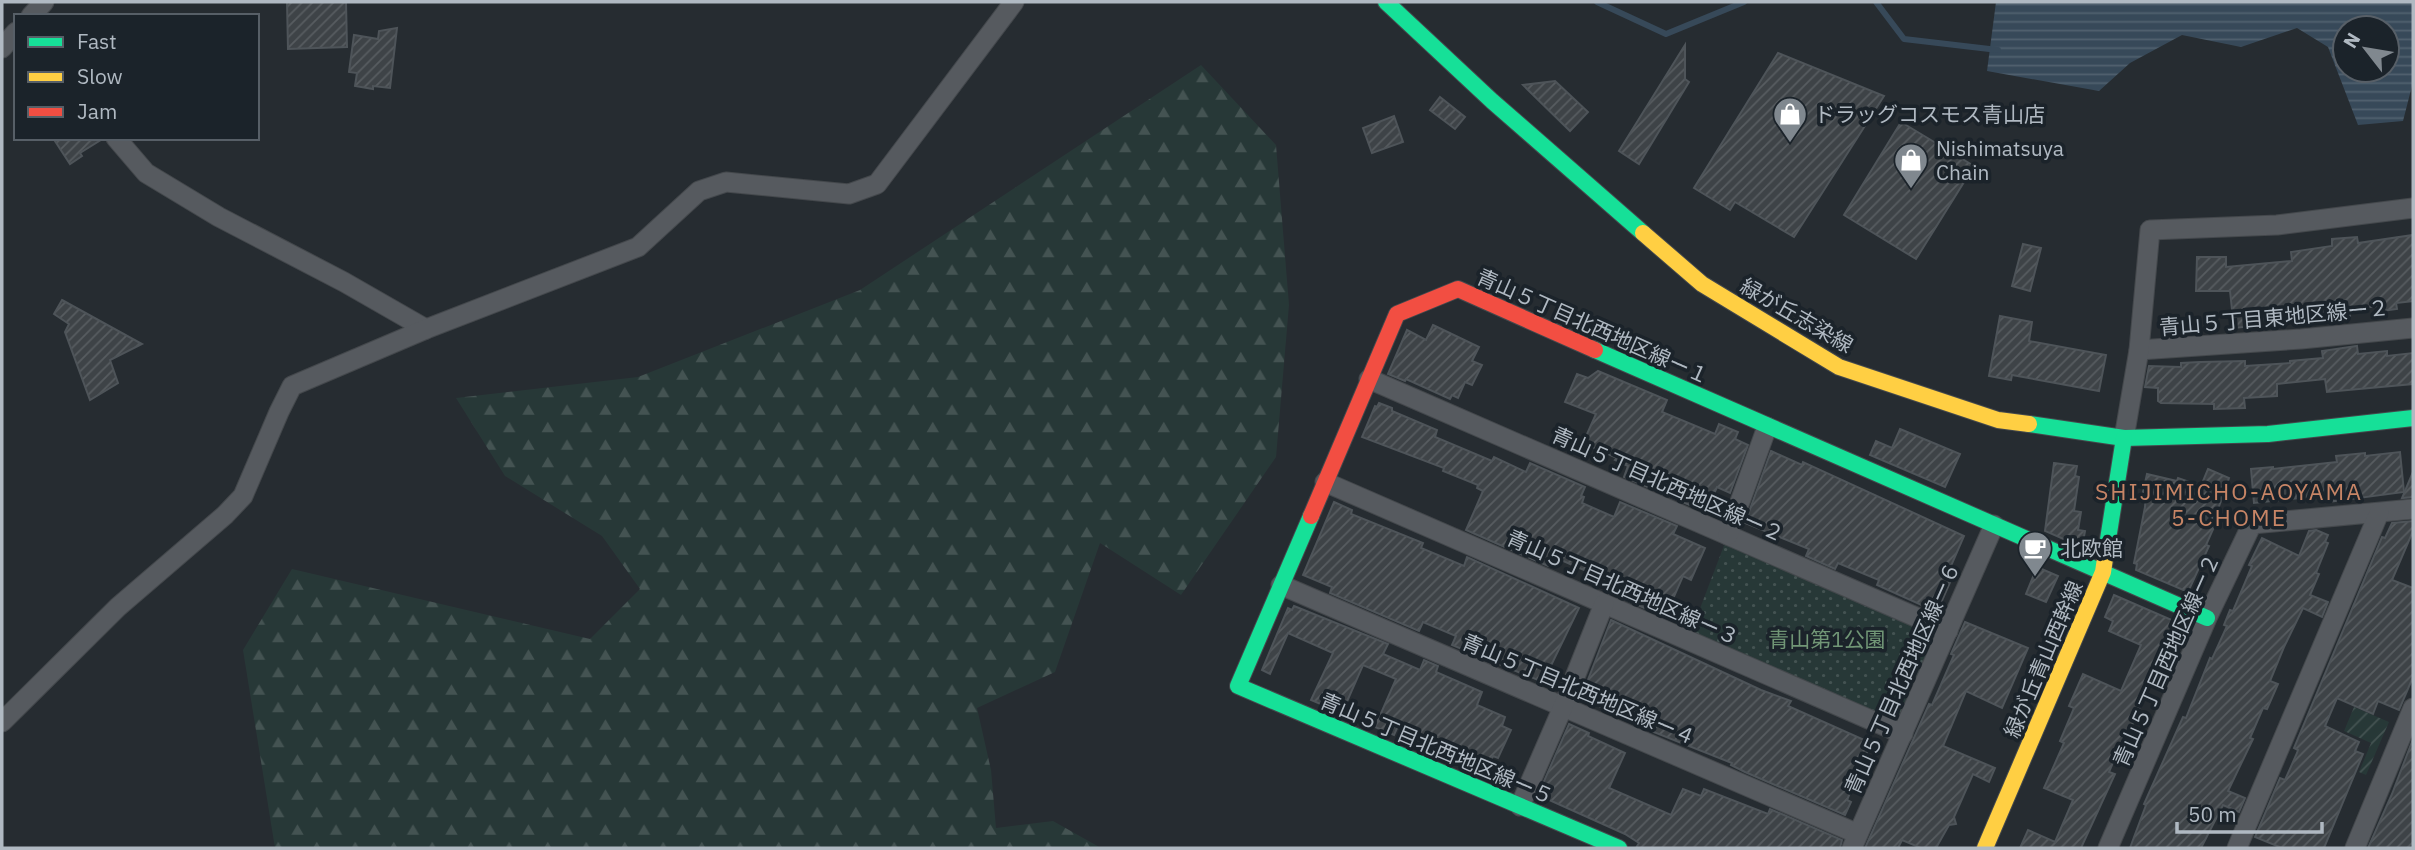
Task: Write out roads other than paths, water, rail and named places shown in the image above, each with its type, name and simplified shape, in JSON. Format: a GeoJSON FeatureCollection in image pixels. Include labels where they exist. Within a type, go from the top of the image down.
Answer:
{"type":"FeatureCollection","features":[{"type":"Feature","properties":{"kind":"street"},"geometry":{"type":"LineString","coordinates":[[2,722],[118,607],[225,515],[243,496],[292,386],[426,329],[638,247],[699,191],[726,182],[849,194],[877,184],[1014,2]]}},
{"type":"Feature","properties":{"kind":"street","name":"緑が丘志染線"},"geometry":{"type":"LineString","coordinates":[[1386,2],[1492,101],[1702,284],[1839,367],[1998,420],[2124,438],[2268,433],[2413,418]]}},
{"type":"Feature","properties":{"kind":"street"},"geometry":{"type":"LineString","coordinates":[[118,140],[145,173],[219,217],[345,282],[426,329]]}},
{"type":"Feature","properties":{"kind":"street"},"geometry":{"type":"LineString","coordinates":[[2124,438],[2139,351],[2150,230],[2277,226],[2413,208]]}},
{"type":"Feature","properties":{"kind":"street","name":"青山５丁目北西地区線ー１"},"geometry":{"type":"LineString","coordinates":[[1238,686],[1397,314],[1458,289],[2207,618]]}},
{"type":"Feature","properties":{"kind":"street","name":"青山５丁目東地区線ー２"},"geometry":{"type":"LineString","coordinates":[[2139,351],[2413,328]]}},
{"type":"Feature","properties":{"kind":"street","name":"青山５丁目北西地区線ー２"},"geometry":{"type":"LineString","coordinates":[[1369,379],[1948,631]]}},
{"type":"Feature","properties":{"kind":"street"},"geometry":{"type":"LineString","coordinates":[[1728,535],[1767,427]]}},
{"type":"Feature","properties":{"kind":"street","name":"緑が丘青山西幹線"},"geometry":{"type":"LineString","coordinates":[[1984,848],[2103,572],[2124,438]]}},
{"type":"Feature","properties":{"kind":"street","name":"青山５丁目北西地区線ー３"},"geometry":{"type":"LineString","coordinates":[[1325,482],[1903,733]]}},
{"type":"Feature","properties":{"kind":"street","name":"青山５丁目西地区線ー２"},"geometry":{"type":"LineString","coordinates":[[2108,848],[2207,618],[2252,524],[2413,509]]}},
{"type":"Feature","properties":{"kind":"street"},"geometry":{"type":"LineString","coordinates":[[2237,848],[2379,513]]}},
{"type":"Feature","properties":{"kind":"street","name":"青山５丁目北西地区線ー６"},"geometry":{"type":"LineString","coordinates":[[1855,841],[1994,526]]}},
{"type":"Feature","properties":{"kind":"street","name":"青山５丁目北西地区線ー４"},"geometry":{"type":"LineString","coordinates":[[1281,585],[1563,707],[1855,841]]}},
{"type":"Feature","properties":{"kind":"street"},"geometry":{"type":"LineString","coordinates":[[1520,806],[1604,604]]}},
{"type":"Feature","properties":{"kind":"street","name":"青山５丁目北西地区線ー５"},"geometry":{"type":"LineString","coordinates":[[1238,686],[1619,848]]}},
{"type":"Feature","properties":{"kind":"street"},"geometry":{"type":"LineString","coordinates":[[2355,848],[2413,708]]}},
{"type":"Feature","properties":{"kind":"water"},"geometry":{"type":"Polygon","coordinates":[[[1996,2],[2413,2],[2413,82],[2403,121],[2358,125],[2342,84],[2401,84],[2401,14],[2331,14],[2331,55],[2328,47],[2297,28],[2241,47],[2182,35],[2130,63],[2099,91],[1987,71],[1996,2]]]}},
{"type":"Feature","properties":{"kind":"waterway"},"geometry":{"type":"LineString","coordinates":[[1597,2],[1666,34],[1744,2]]}},
{"type":"Feature","properties":{"kind":"waterway"},"geometry":{"type":"LineString","coordinates":[[1876,2],[1904,39],[1998,50]]}},
{"type":"Feature","properties":{"kind":"place","name":"ドラッグコスモス青山店"},"geometry":{"type":"Point","coordinates":[1790,144]}},
{"type":"Feature","properties":{"kind":"place","name":"Nishimatsuya Chain"},"geometry":{"type":"Point","coordinates":[1911,190]}},
{"type":"Feature","properties":{"kind":"place","name":"北欧館"},"geometry":{"type":"Point","coordinates":[2035,578]}},
{"type":"Feature","properties":{"kind":"district","name":"SHIJIMICHO-AOYAMA 5-CHOME"},"geometry":{"type":"Point","coordinates":[2229,504]}},
{"type":"Feature","properties":{"kind":"park label","name":"青山第1公園"},"geometry":{"type":"Point","coordinates":[1827,639]}}]}
